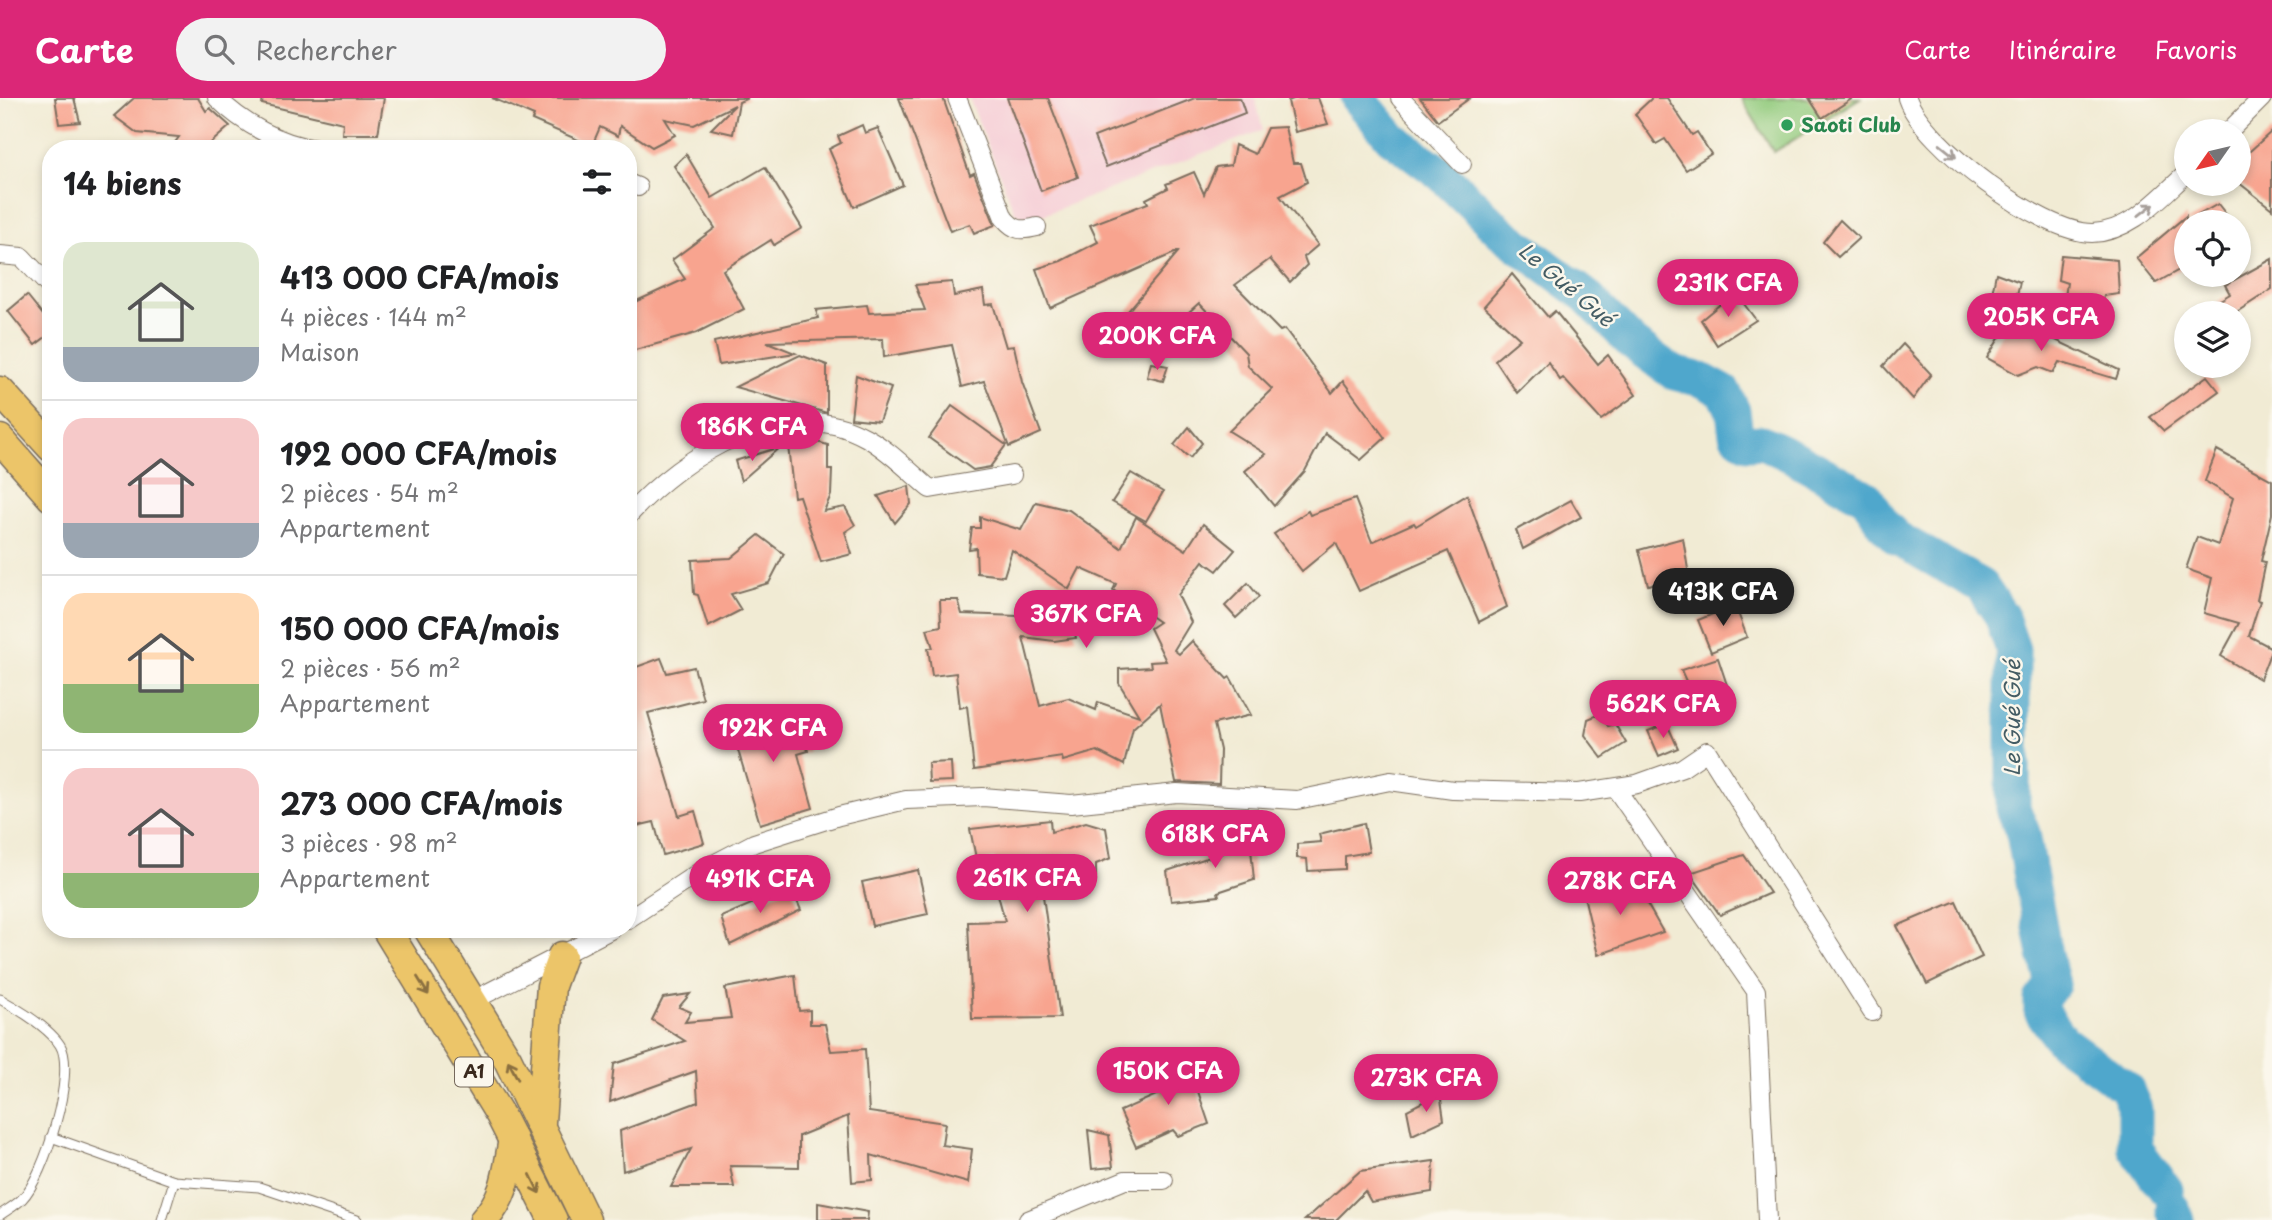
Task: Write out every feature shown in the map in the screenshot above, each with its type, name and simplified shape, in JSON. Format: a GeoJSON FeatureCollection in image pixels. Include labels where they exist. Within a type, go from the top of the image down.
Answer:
{"type":"FeatureCollection","features":[{"type":"Feature","properties":{"kind":"highway"},"geometry":{"type":"LineString","coordinates":[[0,391],[42,437]]}},
{"type":"Feature","properties":{"kind":"highway"},"geometry":{"type":"LineString","coordinates":[[0,439],[42,487]]}},
{"type":"Feature","properties":{"kind":"highway","name":"A1"},"geometry":{"type":"LineString","coordinates":[[391,938],[513,1139],[553,1220]]}},
{"type":"Feature","properties":{"kind":"highway","name":"A1"},"geometry":{"type":"LineString","coordinates":[[433,938],[507,1058],[586,1220]]}},
{"type":"Feature","properties":{"kind":"highway"},"geometry":{"type":"LineString","coordinates":[[541,1125],[551,986],[562,956]]}},
{"type":"Feature","properties":{"kind":"highway"},"geometry":{"type":"LineString","coordinates":[[484,1220],[497,1205],[506,1185],[513,1139]]}},
{"type":"Feature","properties":{"kind":"street"},"geometry":{"type":"LineString","coordinates":[[217,98],[252,125],[287,140]]}},
{"type":"Feature","properties":{"kind":"street"},"geometry":{"type":"LineString","coordinates":[[957,98],[1004,218],[1012,228],[1021,231],[1037,227]]}},
{"type":"Feature","properties":{"kind":"street"},"geometry":{"type":"LineString","coordinates":[[1400,98],[1462,164]]}},
{"type":"Feature","properties":{"kind":"street"},"geometry":{"type":"LineString","coordinates":[[1907,98],[1911,109],[1937,141],[1998,190],[2035,215],[2065,228],[2092,233],[2116,228],[2152,206],[2174,185]]}},
{"type":"Feature","properties":{"kind":"street"},"geometry":{"type":"LineString","coordinates":[[2242,119],[2262,98]]}},
{"type":"Feature","properties":{"kind":"street"},"geometry":{"type":"LineString","coordinates":[[0,255],[22,257],[42,278]]}},
{"type":"Feature","properties":{"kind":"street"},"geometry":{"type":"LineString","coordinates":[[637,507],[653,490],[684,466],[758,428],[785,422],[825,425],[866,437],[930,489],[1012,475]]}},
{"type":"Feature","properties":{"kind":"street"},"geometry":{"type":"LineString","coordinates":[[637,913],[704,869],[754,844],[839,816],[906,800],[983,797],[1071,804],[1177,793],[1285,800],[1324,797],[1390,780],[1453,790],[1578,793],[1616,789],[1682,768],[1707,751],[1872,1012]]}},
{"type":"Feature","properties":{"kind":"street"},"geometry":{"type":"LineString","coordinates":[[1616,789],[1756,991],[1767,1220]]}},
{"type":"Feature","properties":{"kind":"street"},"geometry":{"type":"LineString","coordinates":[[472,1002],[595,938]]}},
{"type":"Feature","properties":{"kind":"street"},"geometry":{"type":"LineString","coordinates":[[1028,1220],[1125,1180],[1164,1180]]}},
{"type":"Feature","properties":{"kind":"lane"},"geometry":{"type":"LineString","coordinates":[[0,999],[23,1012],[60,1046],[67,1073],[51,1138],[36,1176],[23,1198],[0,1215]]}},
{"type":"Feature","properties":{"kind":"lane"},"geometry":{"type":"LineString","coordinates":[[51,1138],[174,1181],[259,1187],[357,1220]]}},
{"type":"Feature","properties":{"kind":"lane"},"geometry":{"type":"LineString","coordinates":[[162,1220],[174,1181]]}},
{"type":"Feature","properties":{"kind":"shaded area"},"geometry":{"type":"Polygon","coordinates":[[[969,98],[1255,98],[1263,130],[1030,220],[1015,213],[969,98]]]}},
{"type":"Feature","properties":{"kind":"green space","name":"Saoti Club"},"geometry":{"type":"Polygon","coordinates":[[[1741,98],[1860,98],[1774,152],[1741,98]]]}},
{"type":"Feature","properties":{"kind":"building"},"geometry":{"type":"Polygon","coordinates":[[[55,98],[74,98],[80,122],[59,124],[55,98]]]}},
{"type":"Feature","properties":{"kind":"building"},"geometry":{"type":"Polygon","coordinates":[[[134,98],[198,98],[206,111],[210,108],[230,126],[214,140],[177,140],[179,137],[137,133],[114,116],[134,98]]]}},
{"type":"Feature","properties":{"kind":"building"},"geometry":{"type":"Polygon","coordinates":[[[263,98],[384,98],[378,134],[342,134],[343,123],[262,104],[263,98]]]}},
{"type":"Feature","properties":{"kind":"building"},"geometry":{"type":"Polygon","coordinates":[[[492,98],[748,98],[739,102],[733,134],[711,129],[735,105],[694,125],[665,119],[675,135],[652,147],[620,126],[618,136],[600,127],[595,140],[578,140],[532,120],[534,116],[492,98]]]}},
{"type":"Feature","properties":{"kind":"building"},"geometry":{"type":"Polygon","coordinates":[[[899,98],[943,98],[970,175],[974,173],[995,225],[974,233],[970,224],[950,231],[899,98]]]}},
{"type":"Feature","properties":{"kind":"building"},"geometry":{"type":"Polygon","coordinates":[[[1007,98],[1048,98],[1078,177],[1041,191],[1007,98]]]}},
{"type":"Feature","properties":{"kind":"building"},"geometry":{"type":"Polygon","coordinates":[[[1195,98],[1240,98],[1245,113],[1106,167],[1094,137],[1195,98]]]}},
{"type":"Feature","properties":{"kind":"building"},"geometry":{"type":"Polygon","coordinates":[[[1296,98],[1318,98],[1328,124],[1295,132],[1288,101],[1296,98]]]}},
{"type":"Feature","properties":{"kind":"building"},"geometry":{"type":"Polygon","coordinates":[[[1420,98],[1470,98],[1438,121],[1420,98]]]}},
{"type":"Feature","properties":{"kind":"building"},"geometry":{"type":"Polygon","coordinates":[[[1652,98],[1667,98],[1692,135],[1697,132],[1711,154],[1686,170],[1665,139],[1656,144],[1635,114],[1652,98]]]}},
{"type":"Feature","properties":{"kind":"building"},"geometry":{"type":"Polygon","coordinates":[[[1809,98],[1853,98],[1822,118],[1809,98]]]}},
{"type":"Feature","properties":{"kind":"building"},"geometry":{"type":"Polygon","coordinates":[[[862,125],[865,133],[878,128],[903,185],[854,207],[829,149],[841,143],[838,136],[862,125]]]}},
{"type":"Feature","properties":{"kind":"building"},"geometry":{"type":"Polygon","coordinates":[[[1285,127],[1293,163],[1301,163],[1307,182],[1280,196],[1318,245],[1304,257],[1307,265],[1290,282],[1270,259],[1235,285],[1280,331],[1285,329],[1332,393],[1343,381],[1385,438],[1361,460],[1325,433],[1305,471],[1274,506],[1245,471],[1266,454],[1229,431],[1272,389],[1248,366],[1246,353],[1199,303],[1146,351],[1124,329],[1135,318],[1128,311],[1179,251],[1050,308],[1036,269],[1061,261],[1098,242],[1090,225],[1148,203],[1146,199],[1168,188],[1166,184],[1194,172],[1204,194],[1216,167],[1231,165],[1235,145],[1255,154],[1267,128],[1285,127]]]}},
{"type":"Feature","properties":{"kind":"building"},"geometry":{"type":"Polygon","coordinates":[[[2272,131],[2272,209],[2251,192],[2251,150],[2272,131]]]}},
{"type":"Feature","properties":{"kind":"building"},"geometry":{"type":"Polygon","coordinates":[[[686,154],[712,198],[765,167],[802,228],[774,245],[771,240],[723,270],[744,309],[696,333],[637,349],[637,301],[685,279],[672,260],[715,228],[674,166],[686,154]]]}},
{"type":"Feature","properties":{"kind":"building"},"geometry":{"type":"Polygon","coordinates":[[[2218,204],[2223,210],[2207,210],[2218,204]]]}},
{"type":"Feature","properties":{"kind":"building"},"geometry":{"type":"Polygon","coordinates":[[[1840,220],[1859,238],[1838,257],[1823,242],[1840,220]]]}},
{"type":"Feature","properties":{"kind":"building"},"geometry":{"type":"Polygon","coordinates":[[[2174,226],[2174,273],[2156,283],[2136,258],[2174,226]]]}},
{"type":"Feature","properties":{"kind":"building"},"geometry":{"type":"Polygon","coordinates":[[[2061,255],[2117,260],[2119,294],[2104,296],[2099,323],[2062,318],[2067,283],[2058,280],[2061,255]]]}},
{"type":"Feature","properties":{"kind":"building"},"geometry":{"type":"Polygon","coordinates":[[[2272,259],[2272,289],[2251,303],[2219,301],[2230,294],[2226,287],[2251,287],[2251,271],[2272,259]]]}},
{"type":"Feature","properties":{"kind":"building"},"geometry":{"type":"Polygon","coordinates":[[[1996,273],[2020,282],[2013,312],[1989,309],[1996,273]]]}},
{"type":"Feature","properties":{"kind":"building"},"geometry":{"type":"Polygon","coordinates":[[[1512,274],[1548,317],[1555,311],[1598,364],[1608,355],[1636,395],[1601,420],[1563,378],[1560,380],[1548,362],[1517,393],[1495,360],[1520,339],[1484,306],[1512,274]]]}},
{"type":"Feature","properties":{"kind":"building"},"geometry":{"type":"Polygon","coordinates":[[[952,282],[954,296],[983,290],[985,305],[993,304],[1006,347],[1014,346],[1022,382],[1041,433],[1009,447],[984,381],[962,387],[952,345],[884,357],[883,339],[767,342],[795,353],[719,365],[714,342],[818,318],[816,310],[867,305],[869,313],[925,310],[915,285],[952,282]]]}},
{"type":"Feature","properties":{"kind":"building"},"geometry":{"type":"Polygon","coordinates":[[[1735,292],[1756,320],[1717,345],[1701,320],[1735,292]]]}},
{"type":"Feature","properties":{"kind":"building"},"geometry":{"type":"Polygon","coordinates":[[[27,295],[42,314],[42,340],[35,345],[8,311],[27,295]]]}},
{"type":"Feature","properties":{"kind":"building"},"geometry":{"type":"Polygon","coordinates":[[[2011,319],[2119,370],[2116,379],[2059,362],[2053,373],[2038,367],[2018,375],[1987,358],[2011,319]]]}},
{"type":"Feature","properties":{"kind":"building"},"geometry":{"type":"Polygon","coordinates":[[[1903,344],[1931,374],[1913,399],[1883,366],[1903,344]]]}},
{"type":"Feature","properties":{"kind":"building"},"geometry":{"type":"Polygon","coordinates":[[[800,355],[827,365],[827,413],[735,387],[800,355]]]}},
{"type":"Feature","properties":{"kind":"building"},"geometry":{"type":"Polygon","coordinates":[[[1151,363],[1168,366],[1163,381],[1147,377],[1151,363]]]}},
{"type":"Feature","properties":{"kind":"building"},"geometry":{"type":"Polygon","coordinates":[[[856,375],[891,388],[879,421],[851,418],[856,375]]]}},
{"type":"Feature","properties":{"kind":"building"},"geometry":{"type":"Polygon","coordinates":[[[2204,378],[2209,378],[2219,391],[2164,431],[2150,417],[2204,378]]]}},
{"type":"Feature","properties":{"kind":"building"},"geometry":{"type":"Polygon","coordinates":[[[952,406],[1006,445],[990,467],[973,470],[929,438],[952,406]]]}},
{"type":"Feature","properties":{"kind":"building"},"geometry":{"type":"Polygon","coordinates":[[[1189,427],[1202,443],[1190,458],[1174,445],[1189,427]]]}},
{"type":"Feature","properties":{"kind":"building"},"geometry":{"type":"Polygon","coordinates":[[[817,442],[828,445],[828,470],[832,470],[831,495],[824,511],[845,507],[855,525],[845,532],[852,554],[821,562],[799,496],[794,497],[788,446],[817,442]]]}},
{"type":"Feature","properties":{"kind":"building"},"geometry":{"type":"Polygon","coordinates":[[[780,447],[741,481],[735,461],[780,447]]]}},
{"type":"Feature","properties":{"kind":"building"},"geometry":{"type":"Polygon","coordinates":[[[2217,450],[2272,480],[2272,514],[2261,561],[2265,562],[2257,600],[2260,601],[2249,636],[2272,648],[2260,679],[2221,656],[2239,623],[2204,613],[2212,578],[2186,569],[2197,537],[2218,545],[2233,498],[2205,481],[2217,450]]]}},
{"type":"Feature","properties":{"kind":"building"},"geometry":{"type":"Polygon","coordinates":[[[1131,473],[1163,492],[1146,521],[1112,502],[1131,473]]]}},
{"type":"Feature","properties":{"kind":"building"},"geometry":{"type":"Polygon","coordinates":[[[909,486],[911,504],[895,523],[878,496],[909,486]]]}},
{"type":"Feature","properties":{"kind":"building"},"geometry":{"type":"Polygon","coordinates":[[[1467,495],[1507,607],[1479,622],[1448,551],[1359,591],[1336,543],[1302,571],[1274,534],[1308,511],[1310,515],[1355,499],[1372,542],[1414,523],[1416,526],[1467,495]]]}},
{"type":"Feature","properties":{"kind":"building"},"geometry":{"type":"Polygon","coordinates":[[[1571,500],[1581,517],[1523,549],[1516,530],[1571,500]]]}},
{"type":"Feature","properties":{"kind":"building"},"geometry":{"type":"Polygon","coordinates":[[[1036,502],[1069,510],[1121,548],[1136,517],[1186,550],[1203,524],[1235,550],[1217,571],[1203,561],[1178,595],[1191,622],[1174,650],[1179,654],[1192,641],[1227,679],[1230,677],[1251,715],[1214,724],[1220,750],[1219,784],[1176,782],[1160,704],[1133,728],[1124,765],[1097,751],[1063,761],[1062,757],[974,770],[967,706],[960,708],[956,673],[932,676],[928,648],[933,648],[927,629],[941,626],[940,600],[958,600],[962,614],[1072,618],[1076,638],[1054,641],[1023,637],[1040,706],[1068,698],[1096,710],[1098,702],[1139,716],[1119,683],[1119,669],[1151,667],[1150,662],[1166,661],[1150,628],[1159,622],[1113,590],[1116,584],[1080,568],[1069,589],[1012,550],[1004,576],[977,573],[976,548],[969,549],[972,528],[980,528],[980,517],[1021,530],[1036,502]]]}},
{"type":"Feature","properties":{"kind":"building"},"geometry":{"type":"Polygon","coordinates":[[[759,535],[784,554],[769,583],[731,594],[741,610],[708,627],[698,595],[694,594],[692,560],[731,558],[759,535]]]}},
{"type":"Feature","properties":{"kind":"building"},"geometry":{"type":"Polygon","coordinates":[[[1683,538],[1689,576],[1648,585],[1639,550],[1683,538]]]}},
{"type":"Feature","properties":{"kind":"building"},"geometry":{"type":"Polygon","coordinates":[[[1248,583],[1259,597],[1236,618],[1225,606],[1248,583]]]}},
{"type":"Feature","properties":{"kind":"building"},"geometry":{"type":"Polygon","coordinates":[[[1735,605],[1747,637],[1711,652],[1698,620],[1735,605]]]}},
{"type":"Feature","properties":{"kind":"building"},"geometry":{"type":"Polygon","coordinates":[[[661,658],[667,673],[694,667],[703,699],[648,713],[679,816],[695,811],[704,843],[663,855],[654,822],[637,826],[637,667],[661,658]]]}},
{"type":"Feature","properties":{"kind":"building"},"geometry":{"type":"Polygon","coordinates":[[[1718,658],[1730,694],[1699,710],[1681,670],[1718,658]]]}},
{"type":"Feature","properties":{"kind":"building"},"geometry":{"type":"Polygon","coordinates":[[[772,708],[777,724],[799,718],[808,751],[798,754],[813,808],[760,824],[729,720],[772,708]]]}},
{"type":"Feature","properties":{"kind":"building"},"geometry":{"type":"Polygon","coordinates":[[[1600,714],[1608,726],[1615,724],[1626,743],[1602,758],[1585,735],[1588,719],[1600,714]]]}},
{"type":"Feature","properties":{"kind":"building"},"geometry":{"type":"Polygon","coordinates":[[[1667,724],[1678,748],[1659,756],[1648,731],[1667,724]]]}},
{"type":"Feature","properties":{"kind":"building"},"geometry":{"type":"Polygon","coordinates":[[[951,762],[952,781],[929,782],[928,763],[951,762]]]}},
{"type":"Feature","properties":{"kind":"building"},"geometry":{"type":"Polygon","coordinates":[[[1050,820],[1051,832],[1086,822],[1106,828],[1111,858],[1096,864],[1096,876],[1078,882],[1085,892],[1043,896],[1060,1018],[972,1019],[968,922],[1005,921],[997,891],[1015,890],[994,859],[977,863],[970,829],[1050,820]]]}},
{"type":"Feature","properties":{"kind":"building"},"geometry":{"type":"Polygon","coordinates":[[[1364,823],[1369,852],[1345,856],[1345,869],[1308,871],[1307,859],[1297,858],[1297,844],[1321,842],[1319,834],[1364,823]]]}},
{"type":"Feature","properties":{"kind":"building"},"geometry":{"type":"Polygon","coordinates":[[[1249,828],[1254,880],[1218,892],[1219,896],[1171,901],[1167,871],[1222,853],[1219,836],[1249,828]]]}},
{"type":"Feature","properties":{"kind":"building"},"geometry":{"type":"Polygon","coordinates":[[[1744,855],[1770,893],[1720,915],[1690,873],[1744,855]]]}},
{"type":"Feature","properties":{"kind":"building"},"geometry":{"type":"Polygon","coordinates":[[[918,870],[928,914],[872,926],[862,882],[918,870]]]}},
{"type":"Feature","properties":{"kind":"building"},"geometry":{"type":"Polygon","coordinates":[[[1634,881],[1663,932],[1598,955],[1584,896],[1634,881]]]}},
{"type":"Feature","properties":{"kind":"building"},"geometry":{"type":"Polygon","coordinates":[[[791,887],[801,910],[730,945],[721,917],[791,887]]]}},
{"type":"Feature","properties":{"kind":"building"},"geometry":{"type":"Polygon","coordinates":[[[1956,901],[1982,957],[1927,984],[1897,926],[1956,901]]]}},
{"type":"Feature","properties":{"kind":"building"},"geometry":{"type":"Polygon","coordinates":[[[795,975],[799,1011],[810,1010],[810,1024],[825,1024],[831,1051],[865,1049],[869,1112],[945,1123],[942,1145],[972,1149],[968,1183],[871,1155],[872,1180],[852,1182],[848,1116],[799,1136],[799,1167],[730,1166],[734,1187],[671,1187],[691,1149],[623,1171],[620,1131],[698,1102],[696,1071],[610,1102],[614,1064],[685,1041],[652,1020],[663,998],[690,994],[679,1007],[691,1012],[685,1022],[731,1018],[725,988],[795,975]]]}},
{"type":"Feature","properties":{"kind":"building"},"geometry":{"type":"Polygon","coordinates":[[[1185,1053],[1209,1124],[1178,1136],[1173,1130],[1136,1147],[1120,1111],[1161,1093],[1158,1086],[1170,1080],[1163,1063],[1185,1053]]]}},
{"type":"Feature","properties":{"kind":"building"},"geometry":{"type":"Polygon","coordinates":[[[1440,1093],[1444,1120],[1412,1135],[1407,1110],[1440,1093]]]}},
{"type":"Feature","properties":{"kind":"building"},"geometry":{"type":"Polygon","coordinates":[[[1088,1130],[1109,1135],[1113,1167],[1092,1169],[1088,1130]]]}},
{"type":"Feature","properties":{"kind":"building"},"geometry":{"type":"Polygon","coordinates":[[[1434,1161],[1432,1192],[1371,1202],[1365,1191],[1336,1220],[1305,1220],[1360,1171],[1434,1161]]]}},
{"type":"Feature","properties":{"kind":"building"},"geometry":{"type":"Polygon","coordinates":[[[818,1203],[868,1212],[867,1220],[818,1220],[818,1203]]]}},
{"type":"Feature","properties":{"kind":"waterway","name":"Le Gué Gué"},"geometry":{"type":"LineString","coordinates":[[1358,98],[1391,137],[1441,174],[1501,232],[1586,296],[1632,343],[1674,373],[1702,380],[1724,392],[1733,411],[1736,434],[1748,443],[1762,442],[1792,456],[1867,498],[1883,524],[1897,538],[1981,586],[2001,615],[2013,650],[2013,808],[2023,833],[2053,984],[2041,1000],[2041,1011],[2062,1041],[2126,1088],[2135,1109],[2135,1148],[2166,1190]]}},
{"type":"Feature","properties":{"kind":"waterway","name":"Le Gué Gué"},"geometry":{"type":"LineString","coordinates":[[2173,1209],[2177,1220]]}},
{"type":"Feature","properties":{"kind":"place","name":"Saoti Club"},"geometry":{"type":"Point","coordinates":[1787,125]}}]}
